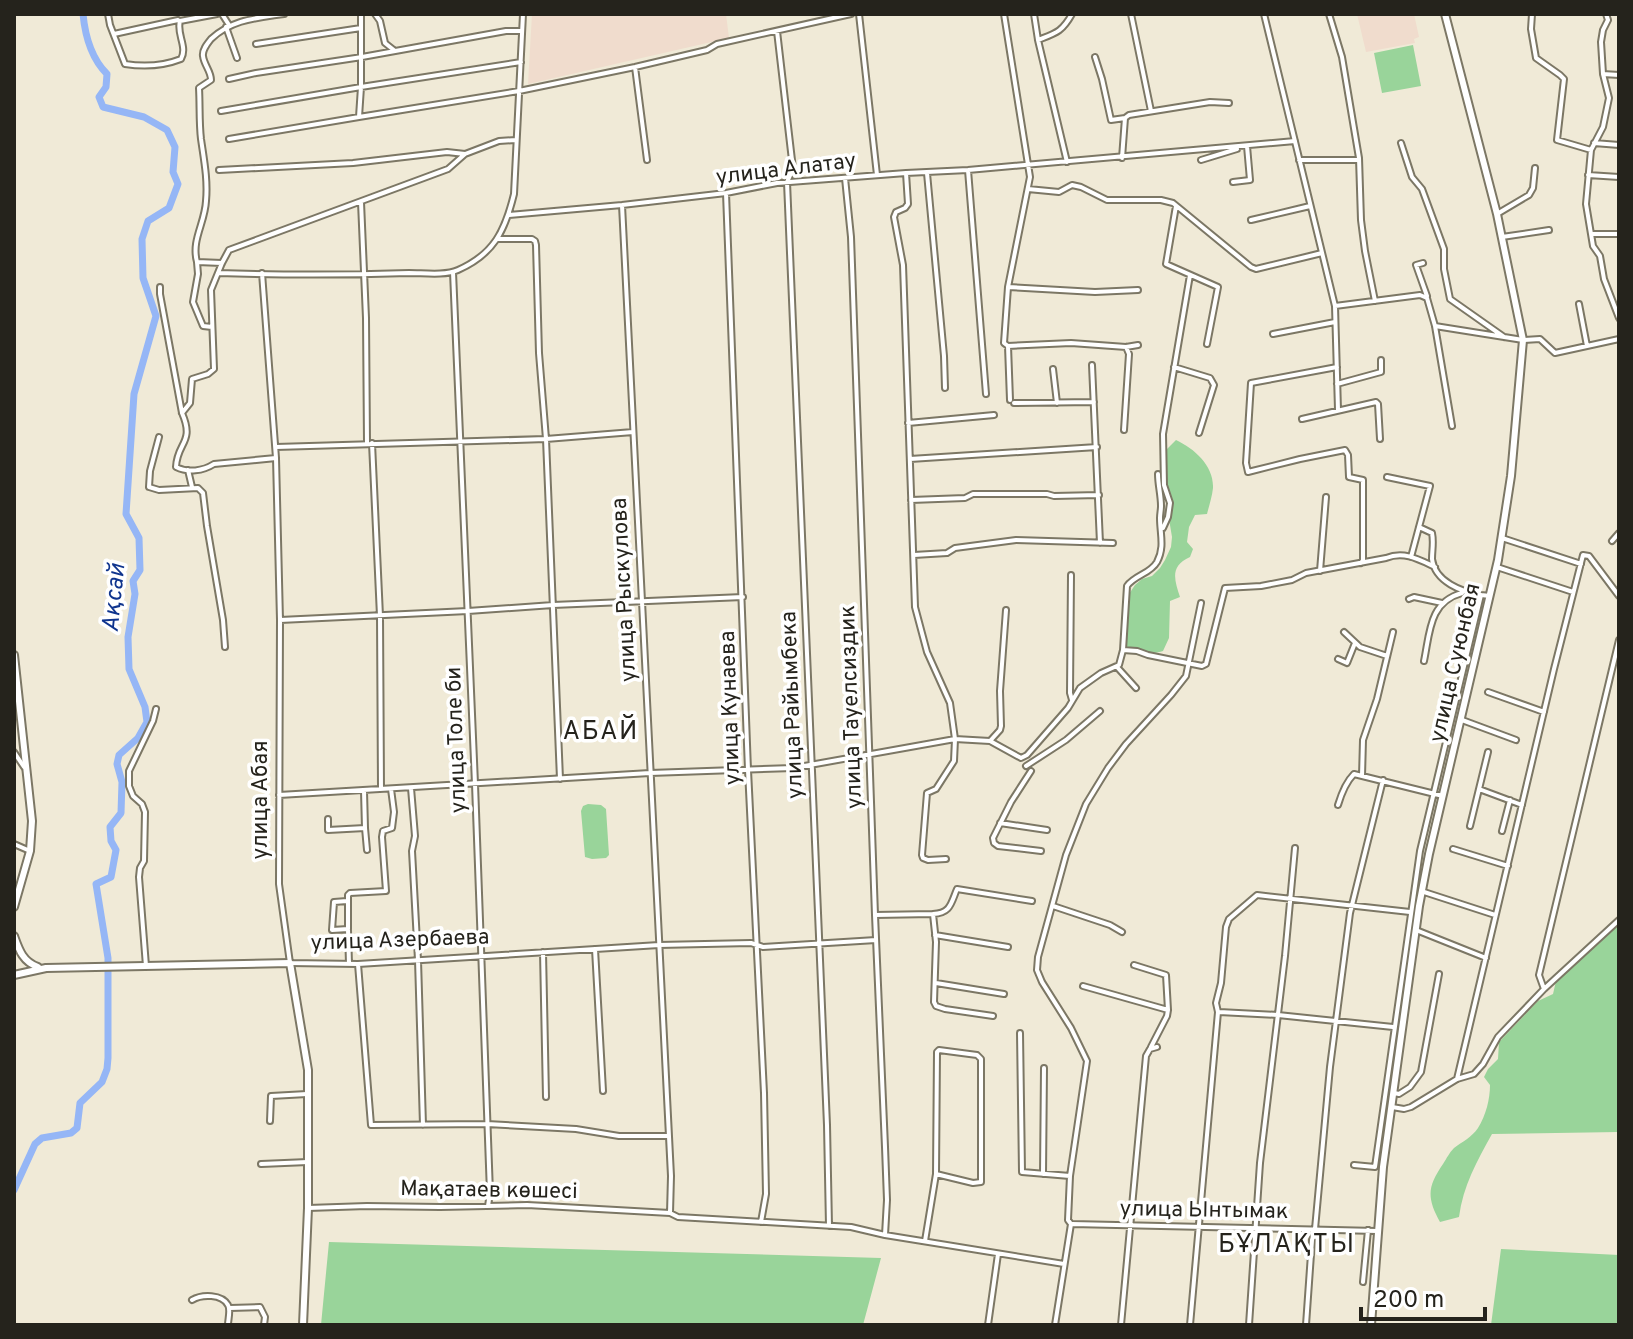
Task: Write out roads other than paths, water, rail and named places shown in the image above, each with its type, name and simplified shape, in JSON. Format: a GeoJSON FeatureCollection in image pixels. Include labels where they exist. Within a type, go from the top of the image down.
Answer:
{"type":"FeatureCollection","features":[{"type":"Feature","properties":{"kind":"main road","name":"улица Суюнбая"},"geometry":{"type":"LineString","coordinates":[[1371,1325],[1383,1167],[1421,891],[1497,567],[1511,476],[1523,340],[1497,214],[1445,14]]}},
{"type":"Feature","properties":{"kind":"main road"},"geometry":{"type":"LineString","coordinates":[[14,655],[32,821],[30,851],[14,907]]}},
{"type":"Feature","properties":{"kind":"main road"},"geometry":{"type":"LineString","coordinates":[[14,936],[23,958],[35,967],[46,968]]}},
{"type":"Feature","properties":{"kind":"main road","name":"улица Азербаева"},"geometry":{"type":"LineString","coordinates":[[14,975],[46,968],[290,963]]}},
{"type":"Feature","properties":{"kind":"main road","name":"улица Абая"},"geometry":{"type":"LineString","coordinates":[[290,963],[308,1070],[308,1208],[303,1325]]}},
{"type":"Feature","properties":{"kind":"street"},"geometry":{"type":"LineString","coordinates":[[108,14],[125,64],[140,67],[181,59],[184,54],[178,19]]}},
{"type":"Feature","properties":{"kind":"street"},"geometry":{"type":"LineString","coordinates":[[114,34],[178,19],[220,14],[228,26],[237,58]]}},
{"type":"Feature","properties":{"kind":"street"},"geometry":{"type":"LineString","coordinates":[[212,327],[203,326],[193,299],[198,274],[194,248],[204,219],[207,194],[199,88],[212,78],[202,53],[208,42],[228,26],[284,14]]}},
{"type":"Feature","properties":{"kind":"street"},"geometry":{"type":"LineString","coordinates":[[359,117],[361,14]]}},
{"type":"Feature","properties":{"kind":"street"},"geometry":{"type":"LineString","coordinates":[[375,14],[380,21],[385,43],[395,51]]}},
{"type":"Feature","properties":{"kind":"street"},"geometry":{"type":"LineString","coordinates":[[218,273],[453,272],[490,249],[509,215],[514,194],[523,14]]}},
{"type":"Feature","properties":{"kind":"street"},"geometry":{"type":"LineString","coordinates":[[229,139],[519,91],[635,67],[707,50],[716,44],[851,14]]}},
{"type":"Feature","properties":{"kind":"street"},"geometry":{"type":"LineString","coordinates":[[859,14],[877,175]]}},
{"type":"Feature","properties":{"kind":"street"},"geometry":{"type":"LineString","coordinates":[[1004,14],[1030,177],[1008,287],[1004,343],[1008,346],[1012,401],[1094,402]]}},
{"type":"Feature","properties":{"kind":"street"},"geometry":{"type":"LineString","coordinates":[[1034,14],[1067,162]]}},
{"type":"Feature","properties":{"kind":"street"},"geometry":{"type":"LineString","coordinates":[[1038,40],[1065,27],[1072,14]]}},
{"type":"Feature","properties":{"kind":"street"},"geometry":{"type":"LineString","coordinates":[[1131,14],[1151,111]]}},
{"type":"Feature","properties":{"kind":"street"},"geometry":{"type":"LineString","coordinates":[[1264,14],[1335,306],[1338,410]]}},
{"type":"Feature","properties":{"kind":"street"},"geometry":{"type":"LineString","coordinates":[[1329,14],[1342,57],[1359,160],[1361,220],[1375,301]]}},
{"type":"Feature","properties":{"kind":"street"},"geometry":{"type":"LineString","coordinates":[[1532,14],[1536,58],[1564,79],[1557,140],[1591,150]]}},
{"type":"Feature","properties":{"kind":"street"},"geometry":{"type":"LineString","coordinates":[[1606,14],[1608,20],[1601,42],[1603,74],[1609,98],[1603,127],[1591,150],[1586,204],[1593,246],[1600,256],[1604,279],[1616,302],[1619,318]]}},
{"type":"Feature","properties":{"kind":"street"},"geometry":{"type":"LineString","coordinates":[[256,44],[361,28]]}},
{"type":"Feature","properties":{"kind":"street"},"geometry":{"type":"LineString","coordinates":[[229,79],[506,31],[522,31]]}},
{"type":"Feature","properties":{"kind":"street","name":"улица Райымбека"},"geometry":{"type":"LineString","coordinates":[[777,31],[793,169],[787,182],[829,1226]]}},
{"type":"Feature","properties":{"kind":"street"},"geometry":{"type":"LineString","coordinates":[[1095,57],[1111,120],[1210,102],[1229,103]]}},
{"type":"Feature","properties":{"kind":"street"},"geometry":{"type":"LineString","coordinates":[[221,111],[521,62]]}},
{"type":"Feature","properties":{"kind":"street"},"geometry":{"type":"LineString","coordinates":[[635,67],[647,160]]}},
{"type":"Feature","properties":{"kind":"street"},"geometry":{"type":"LineString","coordinates":[[1603,74],[1619,75]]}},
{"type":"Feature","properties":{"kind":"street"},"geometry":{"type":"LineString","coordinates":[[1122,158],[1125,118]]}},
{"type":"Feature","properties":{"kind":"street"},"geometry":{"type":"LineString","coordinates":[[182,413],[190,403],[192,379],[214,369],[211,290],[229,250],[448,169],[465,154],[499,141],[516,140]]}},
{"type":"Feature","properties":{"kind":"street"},"geometry":{"type":"LineString","coordinates":[[1201,160],[1247,146],[1295,141]]}},
{"type":"Feature","properties":{"kind":"street"},"geometry":{"type":"LineString","coordinates":[[1401,143],[1412,177],[1422,189],[1444,249],[1450,299],[1504,337]]}},
{"type":"Feature","properties":{"kind":"street"},"geometry":{"type":"LineString","coordinates":[[1594,143],[1619,145]]}},
{"type":"Feature","properties":{"kind":"street"},"geometry":{"type":"LineString","coordinates":[[1233,182],[1250,180],[1247,146]]}},
{"type":"Feature","properties":{"kind":"street","name":"улица Алатау"},"geometry":{"type":"LineString","coordinates":[[509,215],[726,193],[787,182],[1247,146]]}},
{"type":"Feature","properties":{"kind":"street"},"geometry":{"type":"LineString","coordinates":[[219,170],[353,163],[447,152],[465,154]]}},
{"type":"Feature","properties":{"kind":"street"},"geometry":{"type":"LineString","coordinates":[[1299,160],[1359,160]]}},
{"type":"Feature","properties":{"kind":"street"},"geometry":{"type":"LineString","coordinates":[[1497,214],[1529,195],[1535,168]]}},
{"type":"Feature","properties":{"kind":"street"},"geometry":{"type":"LineString","coordinates":[[968,170],[986,394]]}},
{"type":"Feature","properties":{"kind":"street"},"geometry":{"type":"LineString","coordinates":[[906,173],[908,204],[894,217],[903,265],[915,607],[927,652],[950,703],[955,739],[954,761],[936,789],[927,793],[923,858],[946,859]]}},
{"type":"Feature","properties":{"kind":"street"},"geometry":{"type":"LineString","coordinates":[[927,173],[945,388]]}},
{"type":"Feature","properties":{"kind":"street"},"geometry":{"type":"LineString","coordinates":[[1588,175],[1619,177]]}},
{"type":"Feature","properties":{"kind":"street","name":"улица Тауелсиздик"},"geometry":{"type":"LineString","coordinates":[[845,178],[851,237],[886,1173],[885,1235]]}},
{"type":"Feature","properties":{"kind":"street"},"geometry":{"type":"LineString","coordinates":[[1028,189],[1059,192],[1072,185],[1107,200],[1161,200],[1176,206],[1256,269],[1322,253]]}},
{"type":"Feature","properties":{"kind":"street","name":"улица Кунаева"},"geometry":{"type":"LineString","coordinates":[[726,193],[765,1122],[766,1194],[761,1222]]}},
{"type":"Feature","properties":{"kind":"street"},"geometry":{"type":"LineString","coordinates":[[361,202],[380,616],[381,790]]}},
{"type":"Feature","properties":{"kind":"street","name":"улица Рыскулова"},"geometry":{"type":"LineString","coordinates":[[622,205],[671,1176],[670,1213]]}},
{"type":"Feature","properties":{"kind":"street"},"geometry":{"type":"LineString","coordinates":[[1176,206],[1166,264],[1218,287],[1207,344]]}},
{"type":"Feature","properties":{"kind":"street"},"geometry":{"type":"LineString","coordinates":[[1251,220],[1310,206]]}},
{"type":"Feature","properties":{"kind":"street"},"geometry":{"type":"LineString","coordinates":[[1502,237],[1549,230]]}},
{"type":"Feature","properties":{"kind":"street"},"geometry":{"type":"LineString","coordinates":[[1591,234],[1619,234]]}},
{"type":"Feature","properties":{"kind":"street"},"geometry":{"type":"LineString","coordinates":[[498,239],[535,241],[560,779]]}},
{"type":"Feature","properties":{"kind":"street"},"geometry":{"type":"LineString","coordinates":[[197,262],[222,263]]}},
{"type":"Feature","properties":{"kind":"street"},"geometry":{"type":"LineString","coordinates":[[1423,263],[1416,265],[1435,326],[1452,426]]}},
{"type":"Feature","properties":{"kind":"street","name":"улица Толе би"},"geometry":{"type":"LineString","coordinates":[[453,272],[475,784],[488,1206]]}},
{"type":"Feature","properties":{"kind":"street","name":"улица Абая"},"geometry":{"type":"LineString","coordinates":[[262,273],[276,447],[280,620],[280,897],[290,963]]}},
{"type":"Feature","properties":{"kind":"street"},"geometry":{"type":"LineString","coordinates":[[1162,531],[1170,503],[1164,485],[1163,434],[1190,275]]}},
{"type":"Feature","properties":{"kind":"street"},"geometry":{"type":"LineString","coordinates":[[160,287],[182,413],[188,430],[179,452],[178,469],[206,469],[214,464],[276,458]]}},
{"type":"Feature","properties":{"kind":"street"},"geometry":{"type":"LineString","coordinates":[[1008,287],[1095,292],[1138,290]]}},
{"type":"Feature","properties":{"kind":"street"},"geometry":{"type":"LineString","coordinates":[[1335,306],[1420,295],[1427,298]]}},
{"type":"Feature","properties":{"kind":"street"},"geometry":{"type":"LineString","coordinates":[[1579,304],[1587,346]]}},
{"type":"Feature","properties":{"kind":"street"},"geometry":{"type":"LineString","coordinates":[[1273,334],[1335,322]]}},
{"type":"Feature","properties":{"kind":"street"},"geometry":{"type":"LineString","coordinates":[[1435,326],[1523,340],[1540,339],[1555,353],[1619,339]]}},
{"type":"Feature","properties":{"kind":"street"},"geometry":{"type":"LineString","coordinates":[[1008,346],[1071,343],[1138,345]]}},
{"type":"Feature","properties":{"kind":"street"},"geometry":{"type":"LineString","coordinates":[[1124,430],[1129,354],[1126,347]]}},
{"type":"Feature","properties":{"kind":"street"},"geometry":{"type":"LineString","coordinates":[[1337,384],[1381,372],[1381,360]]}},
{"type":"Feature","properties":{"kind":"street"},"geometry":{"type":"LineString","coordinates":[[1092,365],[1100,543]]}},
{"type":"Feature","properties":{"kind":"street"},"geometry":{"type":"LineString","coordinates":[[1174,367],[1210,378],[1214,385],[1199,433]]}},
{"type":"Feature","properties":{"kind":"street"},"geometry":{"type":"LineString","coordinates":[[1337,367],[1251,383],[1246,463],[1248,472],[1345,450],[1349,477],[1363,480],[1361,563]]}},
{"type":"Feature","properties":{"kind":"street"},"geometry":{"type":"LineString","coordinates":[[1053,369],[1057,403]]}},
{"type":"Feature","properties":{"kind":"street"},"geometry":{"type":"LineString","coordinates":[[1302,419],[1372,402],[1378,404],[1380,439]]}},
{"type":"Feature","properties":{"kind":"street"},"geometry":{"type":"LineString","coordinates":[[908,423],[994,415]]}},
{"type":"Feature","properties":{"kind":"street"},"geometry":{"type":"LineString","coordinates":[[276,447],[546,439],[633,432]]}},
{"type":"Feature","properties":{"kind":"street"},"geometry":{"type":"LineString","coordinates":[[159,437],[149,487],[159,490],[201,490],[225,647]]}},
{"type":"Feature","properties":{"kind":"street"},"geometry":{"type":"LineString","coordinates":[[910,459],[1097,447]]}},
{"type":"Feature","properties":{"kind":"street"},"geometry":{"type":"LineString","coordinates":[[188,470],[193,488]]}},
{"type":"Feature","properties":{"kind":"street"},"geometry":{"type":"LineString","coordinates":[[1117,667],[1123,650],[1126,590],[1129,582],[1156,564],[1163,541],[1158,474]]}},
{"type":"Feature","properties":{"kind":"street"},"geometry":{"type":"LineString","coordinates":[[1387,477],[1430,486],[1411,557]]}},
{"type":"Feature","properties":{"kind":"street"},"geometry":{"type":"LineString","coordinates":[[911,500],[965,498],[973,494],[1099,495]]}},
{"type":"Feature","properties":{"kind":"street"},"geometry":{"type":"LineString","coordinates":[[1320,571],[1326,497]]}},
{"type":"Feature","properties":{"kind":"street"},"geometry":{"type":"LineString","coordinates":[[1419,527],[1432,533],[1435,567],[1445,579],[1464,592]]}},
{"type":"Feature","properties":{"kind":"street"},"geometry":{"type":"LineString","coordinates":[[1612,541],[1619,533]]}},
{"type":"Feature","properties":{"kind":"street"},"geometry":{"type":"LineString","coordinates":[[1502,538],[1581,564]]}},
{"type":"Feature","properties":{"kind":"street"},"geometry":{"type":"LineString","coordinates":[[913,555],[947,553],[955,548],[1016,540],[1113,543]]}},
{"type":"Feature","properties":{"kind":"street"},"geometry":{"type":"LineString","coordinates":[[1123,650],[1202,666],[1206,664],[1225,588],[1292,580],[1306,573],[1395,555],[1406,554],[1435,567]]}},
{"type":"Feature","properties":{"kind":"street"},"geometry":{"type":"LineString","coordinates":[[1457,1079],[1584,554],[1589,556],[1619,596]]}},
{"type":"Feature","properties":{"kind":"street"},"geometry":{"type":"LineString","coordinates":[[1497,567],[1573,592]]}},
{"type":"Feature","properties":{"kind":"street"},"geometry":{"type":"LineString","coordinates":[[1071,575],[1072,700]]}},
{"type":"Feature","properties":{"kind":"street"},"geometry":{"type":"LineString","coordinates":[[1424,661],[1432,617],[1442,603],[1464,592],[1491,596]]}},
{"type":"Feature","properties":{"kind":"street"},"geometry":{"type":"LineString","coordinates":[[1354,1165],[1375,1167],[1424,829],[1481,595]]}},
{"type":"Feature","properties":{"kind":"street"},"geometry":{"type":"LineString","coordinates":[[280,620],[743,597]]}},
{"type":"Feature","properties":{"kind":"street"},"geometry":{"type":"LineString","coordinates":[[1409,599],[1414,597],[1442,603]]}},
{"type":"Feature","properties":{"kind":"street"},"geometry":{"type":"LineString","coordinates":[[1055,1325],[1071,1224],[1068,1220],[1070,1176],[1087,1061],[1037,970],[1038,957],[1066,855],[1086,804],[1126,744],[1186,676],[1201,603]]}},
{"type":"Feature","properties":{"kind":"street"},"geometry":{"type":"LineString","coordinates":[[990,741],[1001,726],[1000,691],[1006,610]]}},
{"type":"Feature","properties":{"kind":"street"},"geometry":{"type":"LineString","coordinates":[[1344,632],[1365,650],[1387,656]]}},
{"type":"Feature","properties":{"kind":"street"},"geometry":{"type":"LineString","coordinates":[[1362,776],[1363,740],[1377,699],[1393,632]]}},
{"type":"Feature","properties":{"kind":"street"},"geometry":{"type":"LineString","coordinates":[[1544,989],[1539,975],[1619,640]]}},
{"type":"Feature","properties":{"kind":"street"},"geometry":{"type":"LineString","coordinates":[[1338,659],[1347,663],[1355,643]]}},
{"type":"Feature","properties":{"kind":"street"},"geometry":{"type":"LineString","coordinates":[[279,795],[650,773],[793,768],[955,739],[990,741],[1021,758],[1068,708],[1087,681],[1117,667]]}},
{"type":"Feature","properties":{"kind":"street"},"geometry":{"type":"LineString","coordinates":[[1117,667],[1136,688]]}},
{"type":"Feature","properties":{"kind":"street"},"geometry":{"type":"LineString","coordinates":[[1488,692],[1544,712]]}},
{"type":"Feature","properties":{"kind":"street"},"geometry":{"type":"LineString","coordinates":[[146,966],[139,877],[144,861],[145,812],[129,786],[129,771],[156,709]]}},
{"type":"Feature","properties":{"kind":"street"},"geometry":{"type":"LineString","coordinates":[[1026,766],[1066,740],[1100,711]]}},
{"type":"Feature","properties":{"kind":"street"},"geometry":{"type":"LineString","coordinates":[[1460,720],[1516,740]]}},
{"type":"Feature","properties":{"kind":"street"},"geometry":{"type":"LineString","coordinates":[[14,752],[26,769]]}},
{"type":"Feature","properties":{"kind":"street"},"geometry":{"type":"LineString","coordinates":[[1470,826],[1488,752]]}},
{"type":"Feature","properties":{"kind":"street"},"geometry":{"type":"LineString","coordinates":[[1031,771],[993,838],[998,846],[1041,851]]}},
{"type":"Feature","properties":{"kind":"street"},"geometry":{"type":"LineString","coordinates":[[1338,805],[1354,774],[1443,796]]}},
{"type":"Feature","properties":{"kind":"street"},"geometry":{"type":"LineString","coordinates":[[1306,1325],[1312,1240],[1350,913],[1383,780]]}},
{"type":"Feature","properties":{"kind":"street"},"geometry":{"type":"LineString","coordinates":[[411,788],[423,1125]]}},
{"type":"Feature","properties":{"kind":"street"},"geometry":{"type":"LineString","coordinates":[[349,964],[348,895],[386,891],[382,837],[383,831],[392,828],[394,812],[391,789]]}},
{"type":"Feature","properties":{"kind":"street"},"geometry":{"type":"LineString","coordinates":[[1479,789],[1522,805]]}},
{"type":"Feature","properties":{"kind":"street"},"geometry":{"type":"LineString","coordinates":[[364,790],[367,850]]}},
{"type":"Feature","properties":{"kind":"street"},"geometry":{"type":"LineString","coordinates":[[1502,831],[1510,800]]}},
{"type":"Feature","properties":{"kind":"street"},"geometry":{"type":"LineString","coordinates":[[328,819],[328,830],[365,828]]}},
{"type":"Feature","properties":{"kind":"street"},"geometry":{"type":"LineString","coordinates":[[1000,823],[1047,830]]}},
{"type":"Feature","properties":{"kind":"street"},"geometry":{"type":"LineString","coordinates":[[14,844],[30,851]]}},
{"type":"Feature","properties":{"kind":"street"},"geometry":{"type":"LineString","coordinates":[[1249,1325],[1260,1163],[1295,848]]}},
{"type":"Feature","properties":{"kind":"street"},"geometry":{"type":"LineString","coordinates":[[1453,849],[1508,866]]}},
{"type":"Feature","properties":{"kind":"street"},"geometry":{"type":"LineString","coordinates":[[875,915],[943,913],[957,889],[1032,901]]}},
{"type":"Feature","properties":{"kind":"street"},"geometry":{"type":"LineString","coordinates":[[1421,891],[1496,915]]}},
{"type":"Feature","properties":{"kind":"street"},"geometry":{"type":"LineString","coordinates":[[1190,1325],[1218,1012],[1216,1003],[1229,919],[1257,895],[1410,912]]}},
{"type":"Feature","properties":{"kind":"street"},"geometry":{"type":"LineString","coordinates":[[347,901],[334,902],[332,930],[348,929]]}},
{"type":"Feature","properties":{"kind":"street"},"geometry":{"type":"LineString","coordinates":[[1053,906],[1122,932]]}},
{"type":"Feature","properties":{"kind":"street"},"geometry":{"type":"LineString","coordinates":[[933,914],[934,1002],[938,1007],[993,1016]]}},
{"type":"Feature","properties":{"kind":"street"},"geometry":{"type":"LineString","coordinates":[[1392,1107],[1411,1107],[1457,1079],[1474,1074],[1498,1037],[1544,989],[1619,920]]}},
{"type":"Feature","properties":{"kind":"street"},"geometry":{"type":"LineString","coordinates":[[1416,930],[1486,958]]}},
{"type":"Feature","properties":{"kind":"street"},"geometry":{"type":"LineString","coordinates":[[935,935],[1008,947]]}},
{"type":"Feature","properties":{"kind":"street","name":"улица Азербаева"},"geometry":{"type":"LineString","coordinates":[[290,963],[358,964],[659,945],[751,943],[763,947],[876,940]]}},
{"type":"Feature","properties":{"kind":"street"},"geometry":{"type":"LineString","coordinates":[[595,949],[603,1091]]}},
{"type":"Feature","properties":{"kind":"street"},"geometry":{"type":"LineString","coordinates":[[543,952],[546,1097]]}},
{"type":"Feature","properties":{"kind":"street"},"geometry":{"type":"LineString","coordinates":[[358,964],[371,1125],[487,1124],[576,1129],[619,1136],[669,1136]]}},
{"type":"Feature","properties":{"kind":"street"},"geometry":{"type":"LineString","coordinates":[[1121,1325],[1146,1056],[1168,1010],[1166,975],[1134,965]]}},
{"type":"Feature","properties":{"kind":"street"},"geometry":{"type":"LineString","coordinates":[[1394,1093],[1399,1094],[1410,1087],[1421,1072],[1439,974]]}},
{"type":"Feature","properties":{"kind":"street"},"geometry":{"type":"LineString","coordinates":[[936,983],[1004,994]]}},
{"type":"Feature","properties":{"kind":"street"},"geometry":{"type":"LineString","coordinates":[[1083,986],[1168,1010]]}},
{"type":"Feature","properties":{"kind":"street"},"geometry":{"type":"LineString","coordinates":[[1218,1012],[1403,1028]]}},
{"type":"Feature","properties":{"kind":"street"},"geometry":{"type":"LineString","coordinates":[[1020,1033],[1022,1172],[1070,1176]]}},
{"type":"Feature","properties":{"kind":"street"},"geometry":{"type":"LineString","coordinates":[[1150,1049],[1157,1047]]}},
{"type":"Feature","properties":{"kind":"street"},"geometry":{"type":"LineString","coordinates":[[925,1241],[936,1174],[936,1055],[939,1050],[980,1057],[981,1182],[936,1174]]}},
{"type":"Feature","properties":{"kind":"street"},"geometry":{"type":"LineString","coordinates":[[1043,1174],[1044,1068]]}},
{"type":"Feature","properties":{"kind":"street"},"geometry":{"type":"LineString","coordinates":[[270,1121],[271,1096],[308,1094]]}},
{"type":"Feature","properties":{"kind":"street"},"geometry":{"type":"LineString","coordinates":[[261,1164],[308,1162]]}},
{"type":"Feature","properties":{"kind":"street","name":"Мақатаев көшесі"},"geometry":{"type":"LineString","coordinates":[[308,1208],[527,1205],[670,1213],[678,1217],[851,1227],[1064,1264]]}},
{"type":"Feature","properties":{"kind":"street","name":"улица Ынтымак"},"geometry":{"type":"LineString","coordinates":[[1071,1224],[1377,1231]]}},
{"type":"Feature","properties":{"kind":"street"},"geometry":{"type":"LineString","coordinates":[[1363,1282],[1368,1230]]}},
{"type":"Feature","properties":{"kind":"street"},"geometry":{"type":"LineString","coordinates":[[988,1325],[998,1254]]}},
{"type":"Feature","properties":{"kind":"street"},"geometry":{"type":"LineString","coordinates":[[192,1300],[198,1296],[219,1298],[230,1308],[228,1325]]}},
{"type":"Feature","properties":{"kind":"street"},"geometry":{"type":"LineString","coordinates":[[230,1308],[260,1307],[265,1317],[264,1325]]}},
{"type":"Feature","properties":{"kind":"waterway","name":"Ақсай"},"geometry":{"type":"LineString","coordinates":[[14,1190],[35,1144],[42,1138],[71,1133],[77,1128],[80,1103],[102,1082],[107,1069],[108,958],[96,884],[111,877],[116,850],[111,841],[110,827],[121,813],[119,755],[138,738],[147,722],[145,707],[129,669],[128,637],[135,594],[133,581],[140,570],[139,538],[126,514],[134,394],[156,316],[143,278],[142,239],[148,221],[169,208],[178,184],[173,172],[175,147],[167,130],[144,117],[103,107],[99,97],[106,87],[107,74],[90,46],[83,14]]}},
{"type":"Feature","properties":{"kind":"district","name":"АБАЙ"},"geometry":{"type":"Point","coordinates":[601,732]}},
{"type":"Feature","properties":{"kind":"district","name":"БҰЛАҚТЫ"},"geometry":{"type":"Point","coordinates":[1287,1245]}}]}
